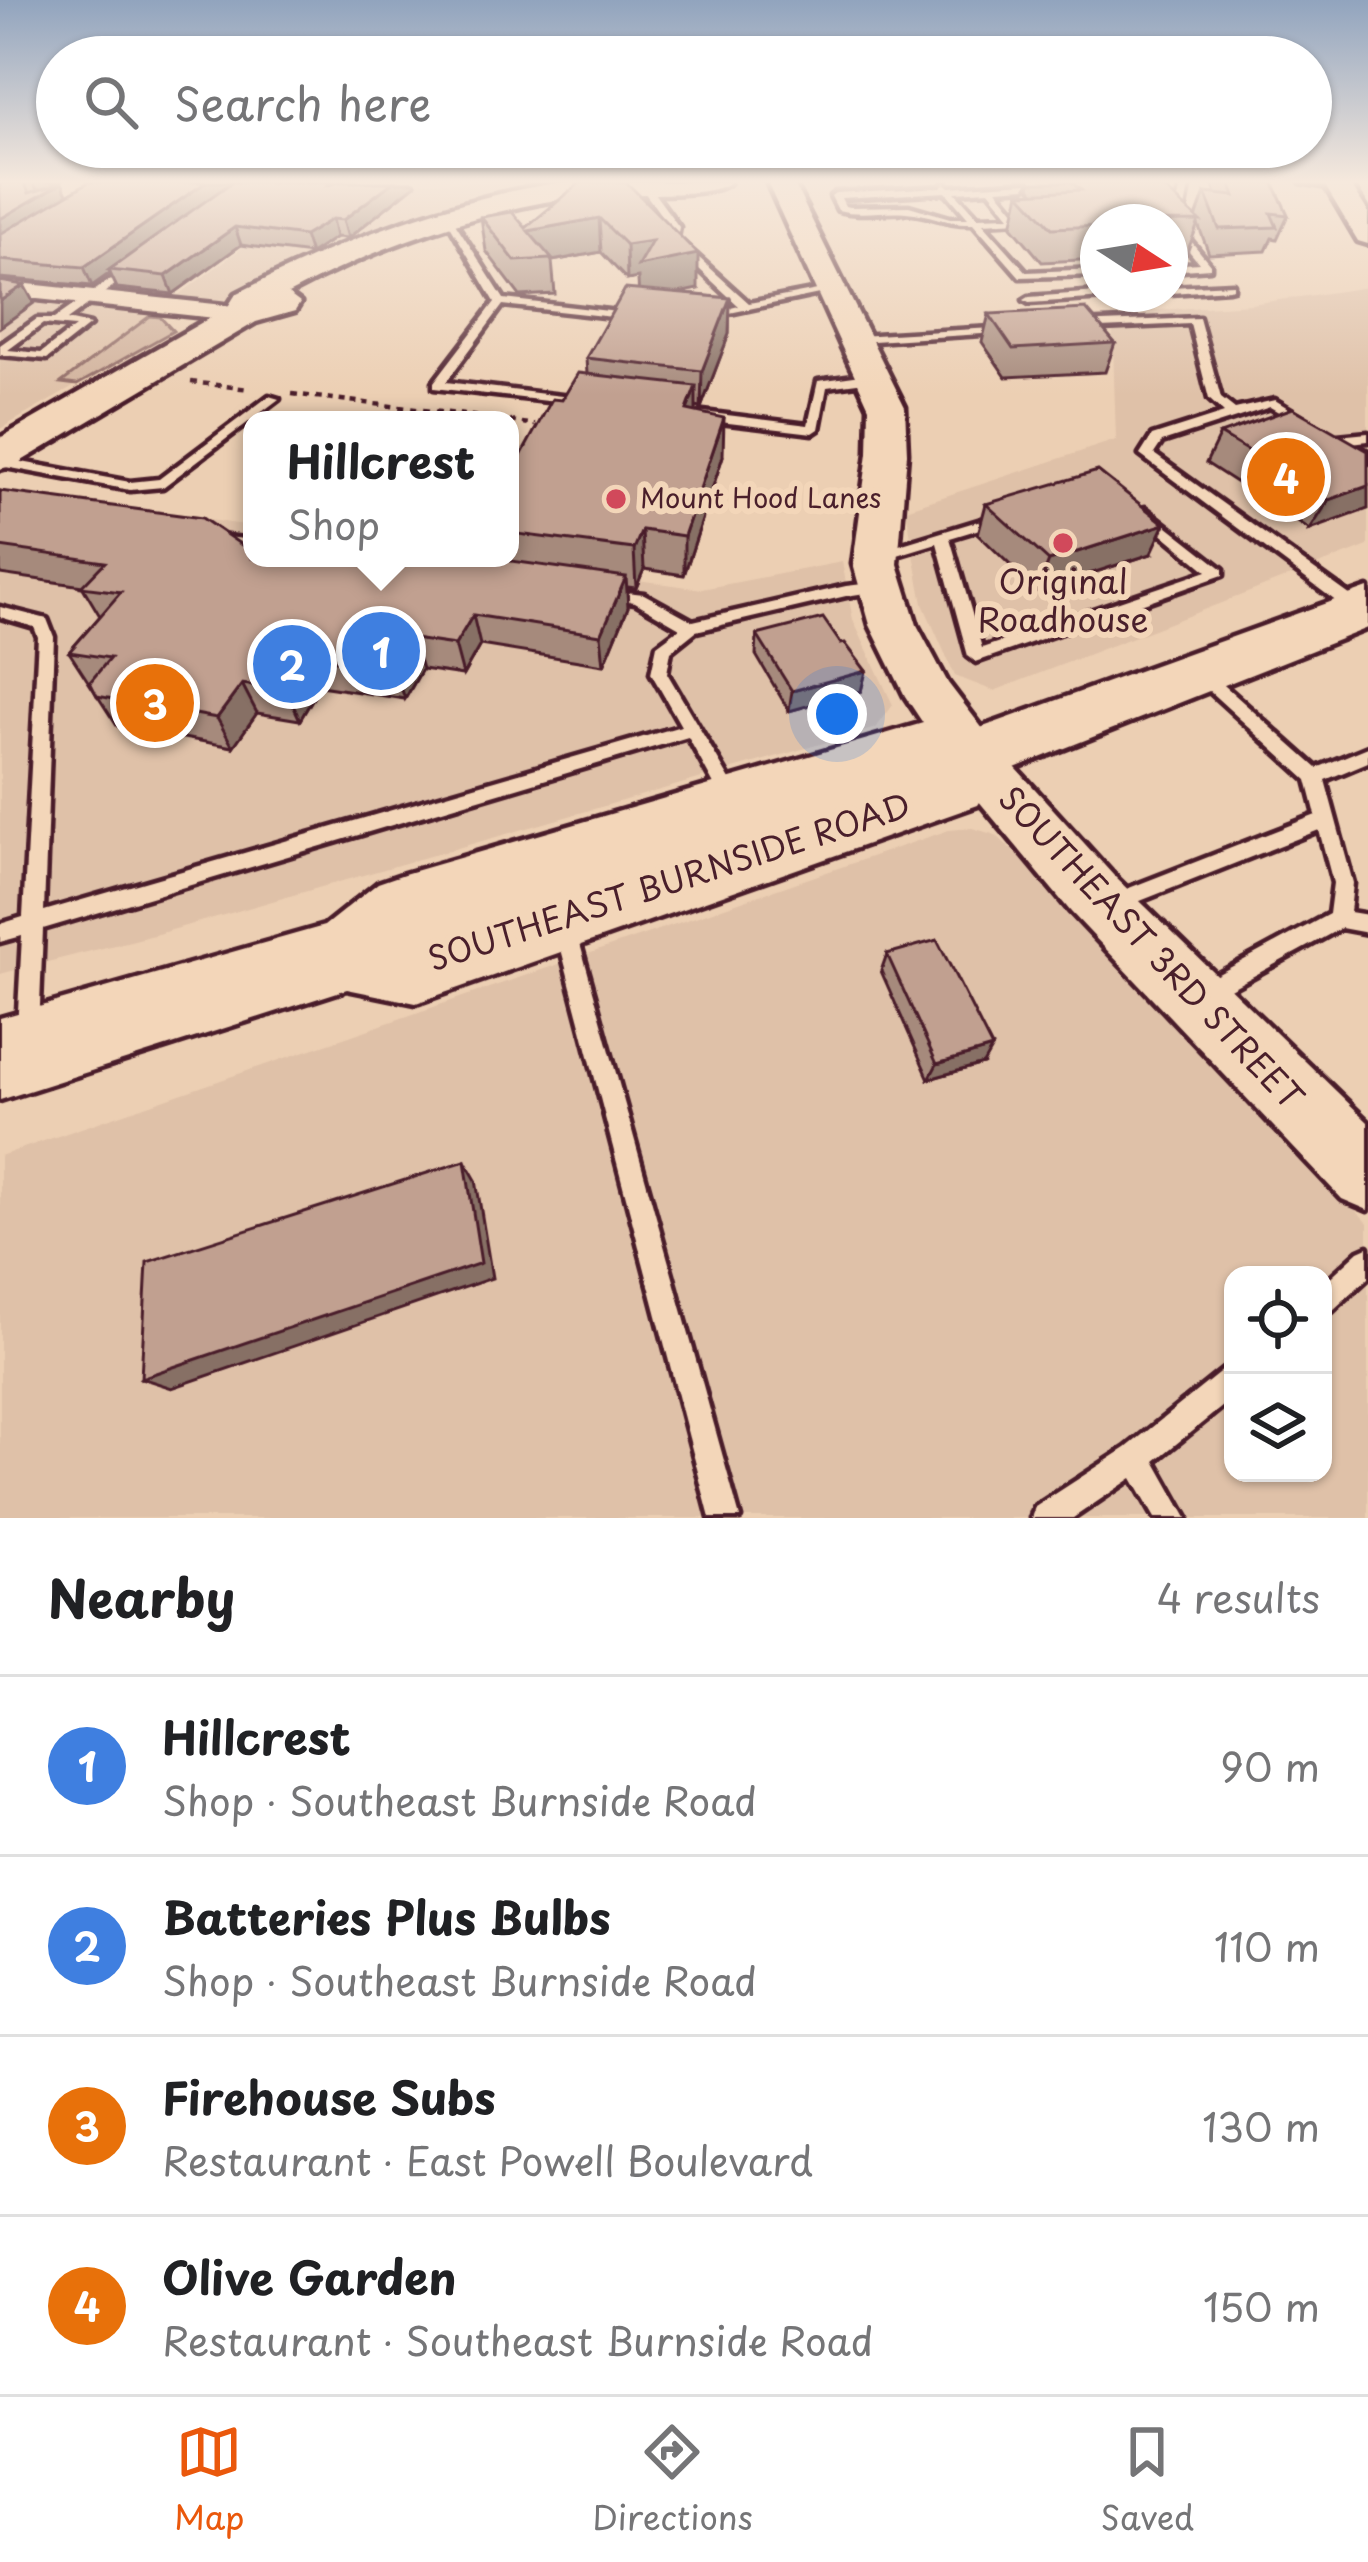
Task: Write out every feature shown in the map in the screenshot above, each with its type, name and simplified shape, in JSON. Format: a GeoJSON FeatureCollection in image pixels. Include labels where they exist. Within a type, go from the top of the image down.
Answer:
{"type":"FeatureCollection","features":[{"type":"Feature","properties":{"kind":"highway","name":"SOUTHEAST BURNSIDE ROAD"},"geometry":{"type":"LineString","coordinates":[[13,1054],[347,955],[404,906],[922,748],[974,757],[1364,608]]}},
{"type":"Feature","properties":{"kind":"highway","name":"SOUTHEAST BURNSIDE ROAD"},"geometry":{"type":"LineString","coordinates":[[347,955],[416,967],[954,786],[974,757]]}},
{"type":"Feature","properties":{"kind":"main road"},"geometry":{"type":"LineString","coordinates":[[0,459],[243,314],[280,304],[395,253]]}},
{"type":"Feature","properties":{"kind":"street","name":"SOUTHEAST 3RD STREET"},"geometry":{"type":"LineString","coordinates":[[815,253],[876,376],[891,441],[879,500],[877,573],[903,647],[974,757],[1104,907],[1191,1000],[1368,1173]]}},
{"type":"Feature","properties":{"kind":"street"},"geometry":{"type":"LineString","coordinates":[[0,288],[243,314]]}},
{"type":"Feature","properties":{"kind":"lane"},"geometry":{"type":"LineString","coordinates":[[461,253],[500,302],[640,317]]}},
{"type":"Feature","properties":{"kind":"lane"},"geometry":{"type":"LineString","coordinates":[[687,253],[747,307]]}},
{"type":"Feature","properties":{"kind":"lane"},"geometry":{"type":"LineString","coordinates":[[1006,253],[1024,274],[1080,272]]}},
{"type":"Feature","properties":{"kind":"lane"},"geometry":{"type":"LineString","coordinates":[[1188,267],[1206,266],[1195,253]]}},
{"type":"Feature","properties":{"kind":"lane"},"geometry":{"type":"LineString","coordinates":[[57,322],[144,259]]}},
{"type":"Feature","properties":{"kind":"lane"},"geometry":{"type":"LineString","coordinates":[[1188,289],[1229,286]]}},
{"type":"Feature","properties":{"kind":"lane"},"geometry":{"type":"LineString","coordinates":[[684,322],[833,290]]}},
{"type":"Feature","properties":{"kind":"lane"},"geometry":{"type":"LineString","coordinates":[[1029,300],[1080,297]]}},
{"type":"Feature","properties":{"kind":"lane"},"geometry":{"type":"LineString","coordinates":[[500,302],[438,386],[592,403]]}},
{"type":"Feature","properties":{"kind":"lane"},"geometry":{"type":"LineString","coordinates":[[608,332],[618,315]]}},
{"type":"Feature","properties":{"kind":"lane"},"geometry":{"type":"LineString","coordinates":[[1060,327],[1195,320],[1215,400],[1233,414]]}},
{"type":"Feature","properties":{"kind":"lane"},"geometry":{"type":"LineString","coordinates":[[41,321],[85,326],[43,357],[0,351],[41,321]]}},
{"type":"Feature","properties":{"kind":"lane"},"geometry":{"type":"LineString","coordinates":[[858,339],[1015,330]]}},
{"type":"Feature","properties":{"kind":"lane"},"geometry":{"type":"LineString","coordinates":[[680,414],[812,429],[822,384],[876,376]]}},
{"type":"Feature","properties":{"kind":"lane"},"geometry":{"type":"LineString","coordinates":[[570,401],[580,383]]}},
{"type":"Feature","properties":{"kind":"lane"},"geometry":{"type":"LineString","coordinates":[[251,411],[271,395]]}},
{"type":"Feature","properties":{"kind":"lane"},"geometry":{"type":"LineString","coordinates":[[1364,608],[1147,455],[1157,440],[1271,403],[1368,458]]}},
{"type":"Feature","properties":{"kind":"lane"},"geometry":{"type":"LineString","coordinates":[[0,459],[130,486],[163,483],[243,418]]}},
{"type":"Feature","properties":{"kind":"lane"},"geometry":{"type":"LineString","coordinates":[[1338,440],[1368,436]]}},
{"type":"Feature","properties":{"kind":"lane"},"geometry":{"type":"LineString","coordinates":[[943,536],[976,656],[1218,572],[1129,499]]}},
{"type":"Feature","properties":{"kind":"lane"},"geometry":{"type":"LineString","coordinates":[[736,807],[659,673],[663,649],[691,627],[846,591],[943,536],[1027,510]]}},
{"type":"Feature","properties":{"kind":"lane"},"geometry":{"type":"LineString","coordinates":[[206,538],[243,543]]}},
{"type":"Feature","properties":{"kind":"lane"},"geometry":{"type":"LineString","coordinates":[[594,592],[639,598],[691,627]]}},
{"type":"Feature","properties":{"kind":"lane"},"geometry":{"type":"LineString","coordinates":[[0,612],[41,623],[46,637],[35,922],[13,1054]]}},
{"type":"Feature","properties":{"kind":"lane"},"geometry":{"type":"LineString","coordinates":[[1200,674],[1316,777],[1343,884],[1340,919]]}},
{"type":"Feature","properties":{"kind":"lane"},"geometry":{"type":"LineString","coordinates":[[0,933],[692,729]]}},
{"type":"Feature","properties":{"kind":"lane"},"geometry":{"type":"LineString","coordinates":[[1316,777],[1368,754]]}},
{"type":"Feature","properties":{"kind":"lane"},"geometry":{"type":"LineString","coordinates":[[1104,907],[1326,819]]}},
{"type":"Feature","properties":{"kind":"lane"},"geometry":{"type":"LineString","coordinates":[[562,918],[725,1518]]}},
{"type":"Feature","properties":{"kind":"lane"},"geometry":{"type":"LineString","coordinates":[[1191,1000],[1340,919],[1368,924]]}},
{"type":"Feature","properties":{"kind":"lane"},"geometry":{"type":"LineString","coordinates":[[1332,1294],[1368,1260]]}},
{"type":"Feature","properties":{"kind":"lane"},"geometry":{"type":"LineString","coordinates":[[1046,1518],[1136,1458],[1224,1387]]}},
{"type":"Feature","properties":{"kind":"lane"},"geometry":{"type":"LineString","coordinates":[[1136,1458],[1172,1518]]}},
{"type":"Feature","properties":{"kind":"path"},"geometry":{"type":"LineString","coordinates":[[140,374],[271,395]]}},
{"type":"Feature","properties":{"kind":"path"},"geometry":{"type":"LineString","coordinates":[[293,394],[434,411]]}},
{"type":"Feature","properties":{"kind":"path"},"geometry":{"type":"LineString","coordinates":[[519,422],[535,425]]}},
{"type":"Feature","properties":{"kind":"shaded area"},"geometry":{"type":"Polygon","coordinates":[[[235,253],[329,253],[224,300],[176,297],[235,253]]]}},
{"type":"Feature","properties":{"kind":"shaded area"},"geometry":{"type":"Polygon","coordinates":[[[1368,287],[1368,546],[994,691],[955,676],[923,604],[906,509],[1116,440],[1112,313],[1188,312],[1188,308],[1368,287]]]}},
{"type":"Feature","properties":{"kind":"shaded area"},"geometry":{"type":"Polygon","coordinates":[[[0,300],[150,316],[62,383],[77,385],[0,429],[0,300]]]}},
{"type":"Feature","properties":{"kind":"shaded area"},"geometry":{"type":"Polygon","coordinates":[[[150,316],[160,317],[173,331],[77,385],[61,383],[150,316]]]}},
{"type":"Feature","properties":{"kind":"shaded area"},"geometry":{"type":"Polygon","coordinates":[[[0,491],[243,525],[243,567],[519,564],[702,589],[842,562],[853,620],[893,705],[876,728],[154,935],[0,974],[0,491]]]}},
{"type":"Feature","properties":{"kind":"shaded area"},"geometry":{"type":"Polygon","coordinates":[[[972,828],[996,835],[1025,862],[1368,1223],[1368,1518],[0,1518],[0,1156],[949,830],[972,828]]]}},
{"type":"Feature","properties":{"kind":"building"},"geometry":{"type":"Polygon","coordinates":[[[0,253],[104,253],[84,267],[0,260],[0,253]]]}},
{"type":"Feature","properties":{"kind":"building"},"geometry":{"type":"Polygon","coordinates":[[[133,253],[199,253],[166,276],[109,270],[133,253]]]}},
{"type":"Feature","properties":{"kind":"building"},"geometry":{"type":"Polygon","coordinates":[[[509,253],[547,253],[552,259],[515,261],[509,253]]]}},
{"type":"Feature","properties":{"kind":"building"},"geometry":{"type":"Polygon","coordinates":[[[645,253],[698,254],[638,266],[645,253]]]}},
{"type":"Feature","properties":{"kind":"building"},"geometry":{"type":"Polygon","coordinates":[[[0,281],[24,285],[0,301],[0,281]]]}},
{"type":"Feature","properties":{"kind":"building"},"geometry":{"type":"Polygon","coordinates":[[[625,289],[730,298],[702,371],[586,358],[625,289]]]}},
{"type":"Feature","properties":{"kind":"building"},"geometry":{"type":"Polygon","coordinates":[[[1080,309],[1089,312],[1115,343],[1013,349],[989,314],[1080,309]]]}},
{"type":"Feature","properties":{"kind":"building"},"geometry":{"type":"Polygon","coordinates":[[[578,373],[696,386],[687,410],[724,418],[684,536],[642,530],[634,549],[519,534],[519,460],[552,399],[562,400],[578,373]]]}},
{"type":"Feature","properties":{"kind":"building"},"geometry":{"type":"Polygon","coordinates":[[[1293,408],[1368,451],[1368,486],[1329,500],[1220,434],[1293,408]]]}},
{"type":"Feature","properties":{"kind":"building"},"geometry":{"type":"Polygon","coordinates":[[[1098,471],[1165,524],[1049,561],[986,504],[1098,471]]]}},
{"type":"Feature","properties":{"kind":"building"},"geometry":{"type":"Polygon","coordinates":[[[0,491],[202,518],[243,546],[243,567],[519,567],[519,562],[626,577],[601,635],[473,615],[455,645],[413,639],[395,669],[308,657],[286,690],[242,684],[217,718],[97,696],[90,682],[110,658],[69,652],[121,592],[81,587],[105,562],[0,547],[0,491]]]}},
{"type":"Feature","properties":{"kind":"building"},"geometry":{"type":"Polygon","coordinates":[[[823,618],[866,671],[792,691],[757,635],[823,618]]]}},
{"type":"Feature","properties":{"kind":"building"},"geometry":{"type":"Polygon","coordinates":[[[937,940],[992,1048],[937,1064],[887,954],[937,940]]]}},
{"type":"Feature","properties":{"kind":"building"},"geometry":{"type":"Polygon","coordinates":[[[465,1161],[481,1263],[141,1378],[147,1262],[465,1161]]]}},
{"type":"Feature","properties":{"kind":"place","name":"Olive Garden"},"geometry":{"type":"Point","coordinates":[1286,477]}},
{"type":"Feature","properties":{"kind":"place","name":"Mount Hood Lanes"},"geometry":{"type":"Point","coordinates":[616,499]}},
{"type":"Feature","properties":{"kind":"place","name":"Original Roadhouse"},"geometry":{"type":"Point","coordinates":[1063,543]}},
{"type":"Feature","properties":{"kind":"place","name":"Hillcrest"},"geometry":{"type":"Point","coordinates":[381,651]}},
{"type":"Feature","properties":{"kind":"place","name":"Batteries Plus Bulbs"},"geometry":{"type":"Point","coordinates":[292,664]}},
{"type":"Feature","properties":{"kind":"place","name":"Firehouse Subs"},"geometry":{"type":"Point","coordinates":[155,703]}}]}
